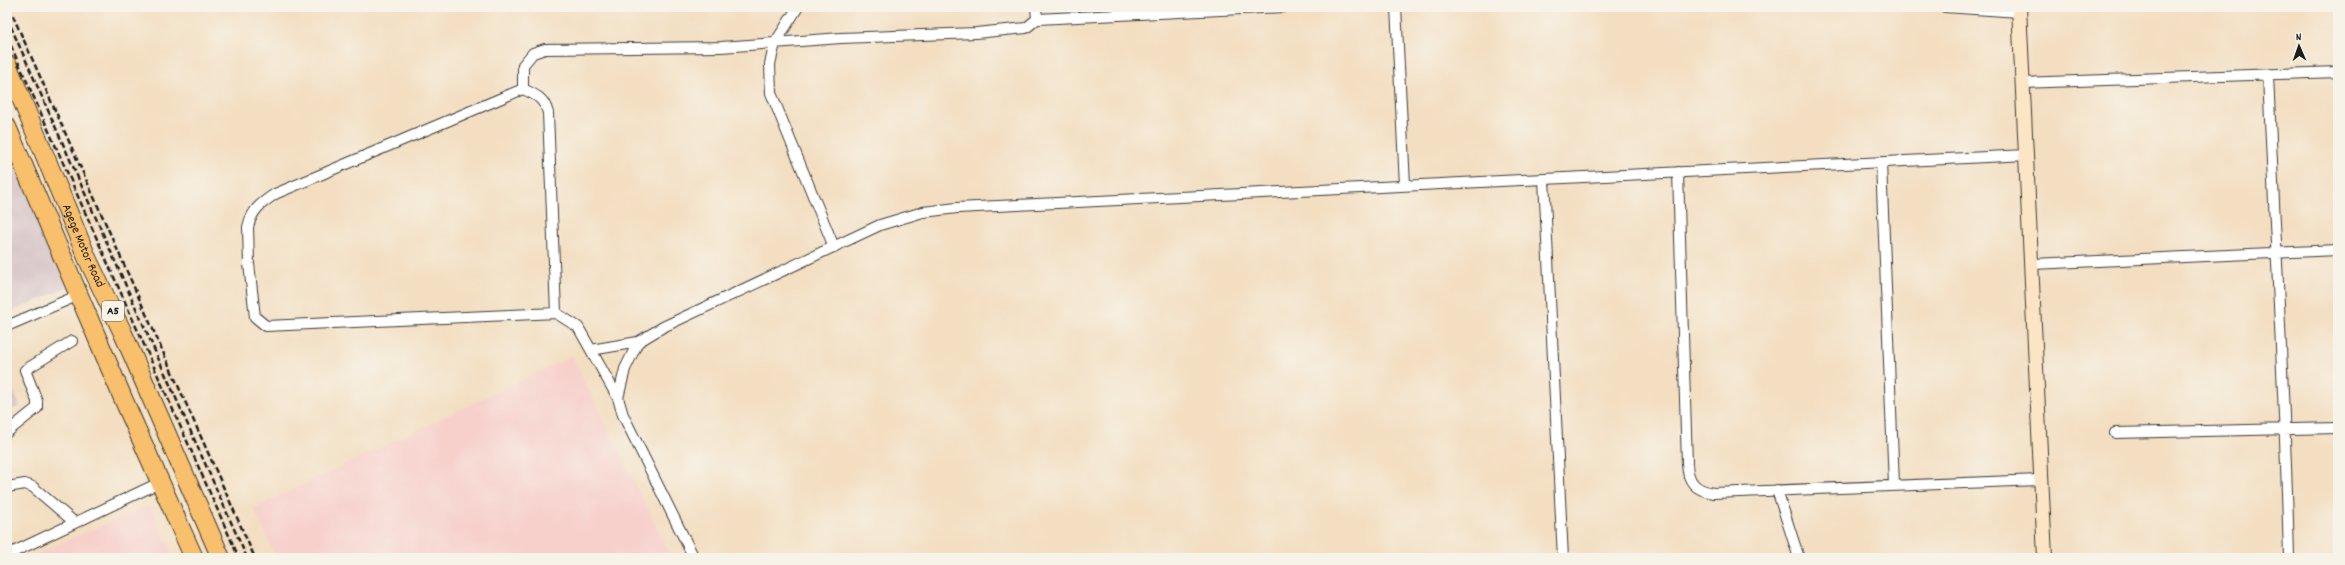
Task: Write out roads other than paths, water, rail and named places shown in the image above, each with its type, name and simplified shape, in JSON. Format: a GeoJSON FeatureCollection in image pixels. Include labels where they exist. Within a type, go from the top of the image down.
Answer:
{"type":"FeatureCollection","features":[{"type":"Feature","properties":{"kind":"highway","name":"Agege Motor Road"},"geometry":{"type":"LineString","coordinates":[[7,64],[88,260],[122,330],[222,558]]}},
{"type":"Feature","properties":{"kind":"highway","name":"Agege Motor Road"},"geometry":{"type":"LineString","coordinates":[[7,127],[194,558]]}},
{"type":"Feature","properties":{"kind":"street"},"geometry":{"type":"LineString","coordinates":[[798,7],[775,43],[770,64],[771,93],[834,247]]}},
{"type":"Feature","properties":{"kind":"street"},"geometry":{"type":"LineString","coordinates":[[1036,7],[1037,19]]}},
{"type":"Feature","properties":{"kind":"street"},"geometry":{"type":"LineString","coordinates":[[523,89],[523,65],[533,53],[544,49],[662,48],[1014,30],[1026,28],[1037,19],[1284,7]]}},
{"type":"Feature","properties":{"kind":"street"},"geometry":{"type":"LineString","coordinates":[[1396,7],[1405,186]]}},
{"type":"Feature","properties":{"kind":"street"},"geometry":{"type":"LineString","coordinates":[[1945,7],[2019,10],[2033,264],[2046,558]]}},
{"type":"Feature","properties":{"kind":"street"},"geometry":{"type":"LineString","coordinates":[[2022,83],[2338,72]]}},
{"type":"Feature","properties":{"kind":"street"},"geometry":{"type":"LineString","coordinates":[[2268,75],[2275,252],[2286,430],[2289,558]]}},
{"type":"Feature","properties":{"kind":"street"},"geometry":{"type":"LineString","coordinates":[[556,313],[548,113],[545,102],[538,96],[523,89],[275,194],[258,205],[251,216],[248,228],[252,303],[255,317],[266,326],[556,313],[578,327],[618,398],[623,415],[694,558]]}},
{"type":"Feature","properties":{"kind":"street"},"geometry":{"type":"LineString","coordinates":[[591,350],[638,342],[663,327],[880,225],[923,212],[957,208],[2027,155]]}},
{"type":"Feature","properties":{"kind":"street"},"geometry":{"type":"LineString","coordinates":[[1881,163],[1894,485]]}},
{"type":"Feature","properties":{"kind":"street"},"geometry":{"type":"LineString","coordinates":[[1678,172],[1688,475],[1692,484],[1700,491],[1713,493],[2042,480]]}},
{"type":"Feature","properties":{"kind":"street"},"geometry":{"type":"LineString","coordinates":[[1544,179],[1563,558]]}},
{"type":"Feature","properties":{"kind":"street"},"geometry":{"type":"LineString","coordinates":[[2033,264],[2338,250]]}},
{"type":"Feature","properties":{"kind":"street"},"geometry":{"type":"LineString","coordinates":[[7,326],[79,295]]}},
{"type":"Feature","properties":{"kind":"street"},"geometry":{"type":"LineString","coordinates":[[7,432],[37,408],[37,401],[25,370],[72,341]]}},
{"type":"Feature","properties":{"kind":"street"},"geometry":{"type":"LineString","coordinates":[[618,398],[625,368],[638,342]]}},
{"type":"Feature","properties":{"kind":"street"},"geometry":{"type":"LineString","coordinates":[[2116,433],[2338,428]]}},
{"type":"Feature","properties":{"kind":"street"},"geometry":{"type":"LineString","coordinates":[[7,555],[161,482]]}},
{"type":"Feature","properties":{"kind":"street"},"geometry":{"type":"LineString","coordinates":[[7,487],[25,484],[33,487],[74,522]]}},
{"type":"Feature","properties":{"kind":"street"},"geometry":{"type":"LineString","coordinates":[[1777,490],[1799,558]]}},
{"type":"Feature","properties":{"kind":"railway"},"geometry":{"type":"LineString","coordinates":[[9,7],[255,558]]}},
{"type":"Feature","properties":{"kind":"railway"},"geometry":{"type":"LineString","coordinates":[[7,18],[247,558]]}},
{"type":"Feature","properties":{"kind":"railway"},"geometry":{"type":"LineString","coordinates":[[7,37],[239,558]]}}]}
